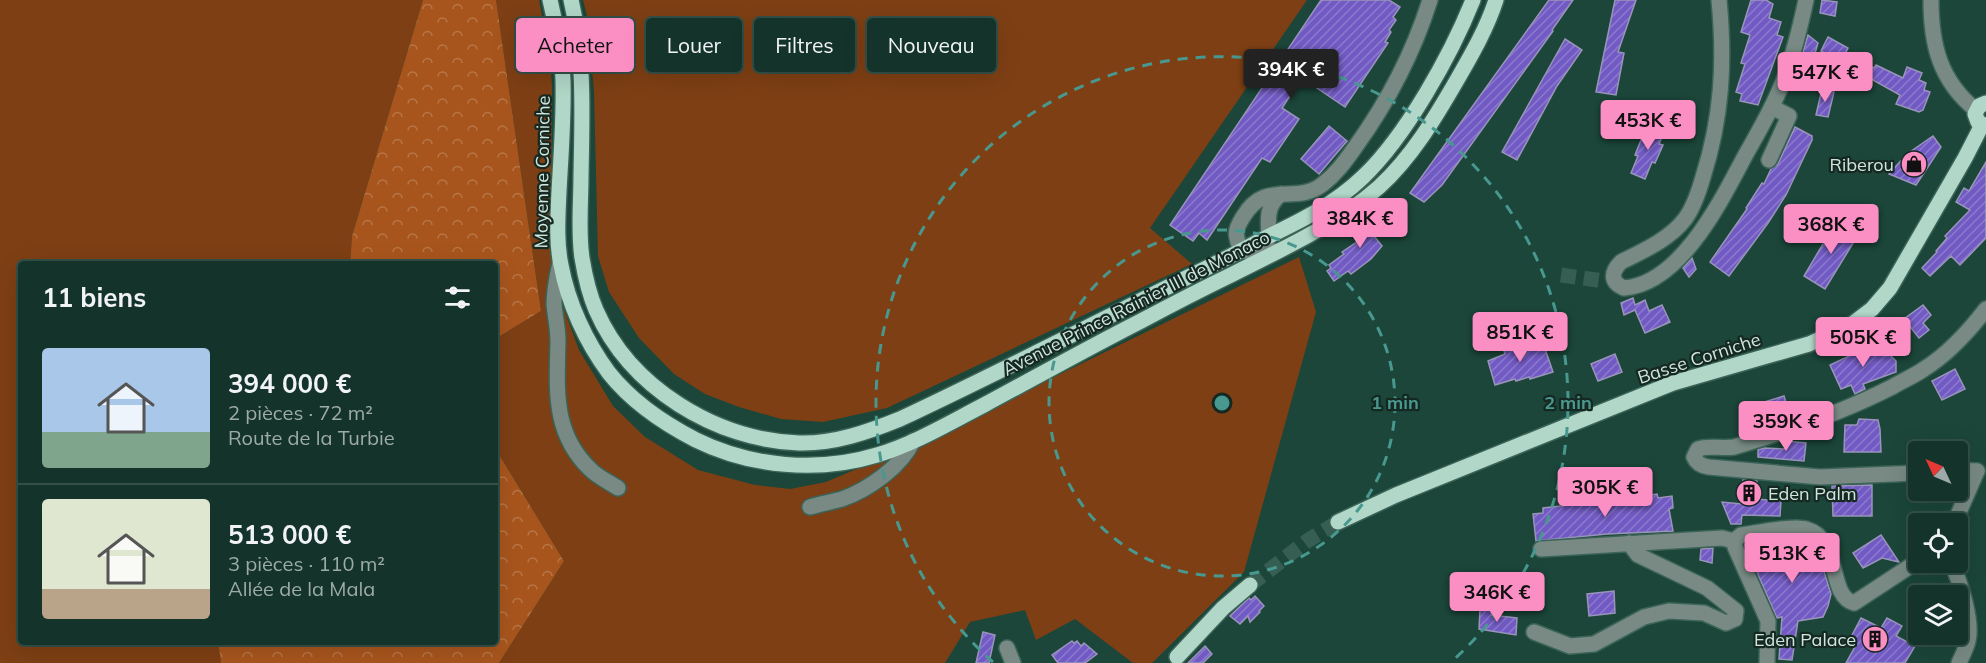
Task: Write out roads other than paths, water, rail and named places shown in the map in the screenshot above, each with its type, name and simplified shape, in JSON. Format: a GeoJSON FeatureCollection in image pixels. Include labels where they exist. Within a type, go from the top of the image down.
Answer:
{"type":"FeatureCollection","features":[{"type":"Feature","properties":{"kind":"main road","name":"Moyenne Corniche"},"geometry":{"type":"LineString","coordinates":[[550,0],[560,49],[563,79],[559,207],[560,263],[570,298],[595,352],[610,374],[654,416],[710,447],[768,463],[830,464]]}},
{"type":"Feature","properties":{"kind":"main road","name":"Avenue Prince Rainier III de Monaco"},"geometry":{"type":"LineString","coordinates":[[571,0],[579,43],[582,78],[580,228],[582,256],[587,283],[610,337],[626,358],[667,396],[695,415],[746,435],[799,443],[849,437],[900,419],[1249,251],[1269,237],[1338,199],[1365,176],[1396,139],[1423,97],[1466,19],[1473,0]]}},
{"type":"Feature","properties":{"kind":"main road","name":"Avenue Prince Rainier III de Monaco"},"geometry":{"type":"LineString","coordinates":[[830,464],[874,456],[913,441],[1280,251],[1343,215],[1380,186],[1422,138],[1443,106],[1486,28],[1496,0]]}},
{"type":"Feature","properties":{"kind":"main road"},"geometry":{"type":"LineString","coordinates":[[1981,107],[1976,119],[1984,126]]}},
{"type":"Feature","properties":{"kind":"main road","name":"Basse Corniche"},"geometry":{"type":"LineString","coordinates":[[1338,522],[1396,495],[1673,383],[1809,344],[1851,325],[1872,309],[1890,288],[1984,126]]}},
{"type":"Feature","properties":{"kind":"main road"},"geometry":{"type":"LineString","coordinates":[[1178,657],[1223,608],[1250,585]]}},
{"type":"Feature","properties":{"kind":"street"},"geometry":{"type":"LineString","coordinates":[[1280,251],[1249,251],[1236,238],[1236,230],[1247,209],[1262,197],[1302,194],[1319,188],[1332,177],[1366,132],[1392,91],[1418,39],[1430,0]]}},
{"type":"Feature","properties":{"kind":"street"},"geometry":{"type":"LineString","coordinates":[[1719,0],[1723,49],[1722,93],[1711,152],[1693,206],[1685,219],[1675,230],[1620,262],[1612,273],[1608,280],[1623,288],[1631,288],[1653,278],[1680,258],[1707,224],[1764,113],[1783,83],[1806,0]]}},
{"type":"Feature","properties":{"kind":"street"},"geometry":{"type":"LineString","coordinates":[[1932,0],[1934,43],[1939,60],[1950,81],[1963,98],[1981,107]]}},
{"type":"Feature","properties":{"kind":"street"},"geometry":{"type":"LineString","coordinates":[[1764,113],[1789,116],[1768,160]]}},
{"type":"Feature","properties":{"kind":"street"},"geometry":{"type":"LineString","coordinates":[[1269,237],[1268,213],[1274,200],[1281,194]]}},
{"type":"Feature","properties":{"kind":"street"},"geometry":{"type":"LineString","coordinates":[[1233,274],[1249,251]]}},
{"type":"Feature","properties":{"kind":"street"},"geometry":{"type":"LineString","coordinates":[[560,263],[554,304],[558,339],[556,369],[558,407],[570,446],[592,470],[618,488]]}},
{"type":"Feature","properties":{"kind":"street"},"geometry":{"type":"LineString","coordinates":[[1908,473],[1820,477],[1701,466],[1694,457],[1698,449],[1703,447],[1734,447],[1795,429],[1858,404],[1924,370],[1943,355],[1986,309]]}},
{"type":"Feature","properties":{"kind":"street"},"geometry":{"type":"LineString","coordinates":[[810,507],[844,498],[868,485],[900,462],[913,441]]}},
{"type":"Feature","properties":{"kind":"street"},"geometry":{"type":"LineString","coordinates":[[1959,513],[1981,469]]}},
{"type":"Feature","properties":{"kind":"street"},"geometry":{"type":"LineString","coordinates":[[1734,541],[1741,535],[1762,532],[1804,528],[1814,532],[1822,539],[1830,554],[1842,596],[1848,602],[1854,603],[1908,568]]}},
{"type":"Feature","properties":{"kind":"street"},"geometry":{"type":"LineString","coordinates":[[1541,549],[1722,538],[1734,541]]}},
{"type":"Feature","properties":{"kind":"street"},"geometry":{"type":"LineString","coordinates":[[1734,541],[1768,621],[1767,663]]}},
{"type":"Feature","properties":{"kind":"street"},"geometry":{"type":"LineString","coordinates":[[1534,632],[1570,646],[1594,644],[1644,617],[1669,610],[1704,613],[1726,623],[1735,620],[1736,611],[1707,588],[1638,555],[1629,543]]}},
{"type":"Feature","properties":{"kind":"street"},"geometry":{"type":"LineString","coordinates":[[1957,573],[1966,609],[1969,639],[1959,663]]}},
{"type":"Feature","properties":{"kind":"street"},"geometry":{"type":"LineString","coordinates":[[1007,648],[1013,663]]}},
{"type":"Feature","properties":{"kind":"tunnel"},"geometry":{"type":"LineString","coordinates":[[1561,275],[1604,281]]}},
{"type":"Feature","properties":{"kind":"tunnel"},"geometry":{"type":"LineString","coordinates":[[1250,585],[1307,541],[1338,522]]}},
{"type":"Feature","properties":{"kind":"place","name":"Riberou"},"geometry":{"type":"Point","coordinates":[1914,164]}},
{"type":"Feature","properties":{"kind":"place","name":"Eden Palm"},"geometry":{"type":"Point","coordinates":[1749,493]}},
{"type":"Feature","properties":{"kind":"place","name":"Eden Palace"},"geometry":{"type":"Point","coordinates":[1875,639]}}]}
